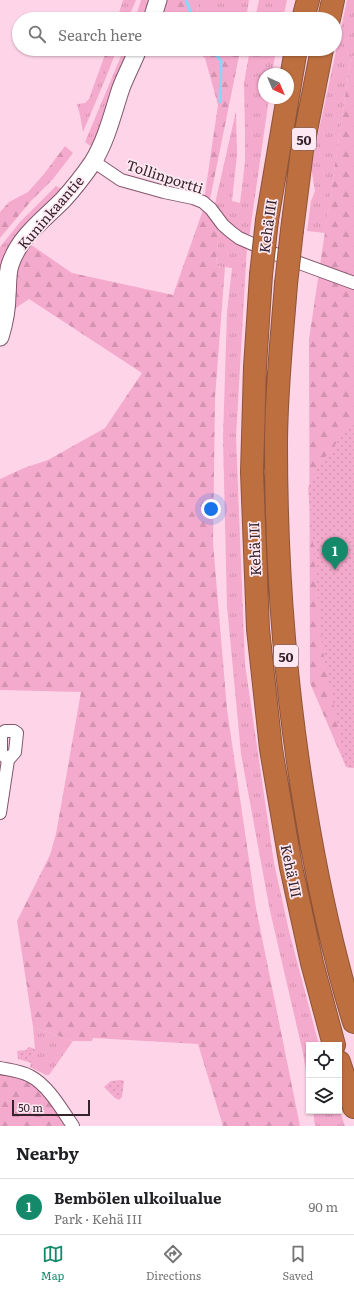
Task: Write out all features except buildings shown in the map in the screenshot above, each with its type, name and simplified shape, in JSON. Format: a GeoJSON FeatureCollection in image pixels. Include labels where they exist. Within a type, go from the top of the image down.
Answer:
{"type":"FeatureCollection","features":[{"type":"Feature","properties":{"kind":"highway"},"geometry":{"type":"LineString","coordinates":[[305,12],[308,0]]}},
{"type":"Feature","properties":{"kind":"highway"},"geometry":{"type":"LineString","coordinates":[[330,12],[333,0]]}},
{"type":"Feature","properties":{"kind":"highway","name":"Kehä III"},"geometry":{"type":"LineString","coordinates":[[295,56],[267,220],[254,367],[252,472],[258,629],[271,749],[289,860],[312,963],[333,1042]]}},
{"type":"Feature","properties":{"kind":"highway","name":"Kehä III"},"geometry":{"type":"LineString","coordinates":[[321,56],[302,151],[286,284],[276,443],[279,580],[296,749],[314,856],[334,950],[354,1022]]}},
{"type":"Feature","properties":{"kind":"highway"},"geometry":{"type":"LineString","coordinates":[[342,1071],[354,1107]]}},
{"type":"Feature","properties":{"kind":"main road"},"geometry":{"type":"LineString","coordinates":[[154,12],[158,0]]}},
{"type":"Feature","properties":{"kind":"main road","name":"Kuninkaantie"},"geometry":{"type":"LineString","coordinates":[[0,337],[4,325],[9,266],[15,253],[22,241],[32,229],[62,201],[78,183],[93,161],[107,131],[122,86],[135,56]]}},
{"type":"Feature","properties":{"kind":"street","name":"Tollinportti"},"geometry":{"type":"LineString","coordinates":[[93,161],[122,180],[193,198],[203,202],[211,209],[230,232],[239,238],[275,254],[354,283]]}},
{"type":"Feature","properties":{"kind":"street"},"geometry":{"type":"LineString","coordinates":[[0,813],[8,760]]}},
{"type":"Feature","properties":{"kind":"street"},"geometry":{"type":"LineString","coordinates":[[0,1068],[19,1071],[30,1075],[39,1082],[73,1126]]}},
{"type":"Feature","properties":{"kind":"green space"},"geometry":{"type":"Polygon","coordinates":[[[123,0],[136,0],[131,12],[119,12],[123,0]]]}},
{"type":"Feature","properties":{"kind":"green space"},"geometry":{"type":"Polygon","coordinates":[[[141,0],[153,0],[149,12],[137,12],[141,0]]]}},
{"type":"Feature","properties":{"kind":"green space"},"geometry":{"type":"Polygon","coordinates":[[[163,0],[197,0],[198,12],[159,12],[163,0]]]}},
{"type":"Feature","properties":{"kind":"green space"},"geometry":{"type":"Polygon","coordinates":[[[197,0],[249,0],[247,12],[198,12],[197,0]]]}},
{"type":"Feature","properties":{"kind":"green space"},"geometry":{"type":"Polygon","coordinates":[[[259,0],[287,0],[284,12],[256,12],[259,0]]]}},
{"type":"Feature","properties":{"kind":"green space"},"geometry":{"type":"Polygon","coordinates":[[[347,0],[354,0],[354,56],[351,57],[325,233],[307,231],[311,201],[315,191],[311,167],[335,56],[342,56],[342,23],[347,0]]]}},
{"type":"Feature","properties":{"kind":"green space"},"geometry":{"type":"Polygon","coordinates":[[[104,56],[114,56],[107,75],[99,71],[104,56]]]}},
{"type":"Feature","properties":{"kind":"green space"},"geometry":{"type":"Polygon","coordinates":[[[121,56],[131,56],[94,147],[85,142],[121,56]]]}},
{"type":"Feature","properties":{"kind":"green space"},"geometry":{"type":"Polygon","coordinates":[[[202,56],[239,56],[209,204],[204,200],[218,105],[205,58],[202,56]]]}},
{"type":"Feature","properties":{"kind":"green space"},"geometry":{"type":"Polygon","coordinates":[[[249,56],[275,56],[273,68],[258,68],[258,104],[268,104],[249,238],[239,233],[214,208],[236,111],[237,155],[232,201],[240,203],[245,162],[244,83],[249,56]]]}},
{"type":"Feature","properties":{"kind":"green space"},"geometry":{"type":"Polygon","coordinates":[[[354,56],[354,768],[346,767],[310,683],[309,339],[351,57],[354,56]]]}},
{"type":"Feature","properties":{"kind":"green space"},"geometry":{"type":"Polygon","coordinates":[[[99,71],[107,75],[83,132],[77,104],[85,103],[89,99],[99,71]]]}},
{"type":"Feature","properties":{"kind":"green space"},"geometry":{"type":"Polygon","coordinates":[[[65,146],[73,153],[53,179],[31,201],[0,238],[0,212],[9,202],[28,192],[65,146]]]}},
{"type":"Feature","properties":{"kind":"green space"},"geometry":{"type":"Polygon","coordinates":[[[56,186],[62,189],[0,297],[0,247],[20,222],[56,186]]]}},
{"type":"Feature","properties":{"kind":"green space"},"geometry":{"type":"Polygon","coordinates":[[[203,210],[219,225],[216,266],[225,267],[215,398],[213,543],[227,709],[256,908],[300,1126],[223,1126],[198,1044],[93,1038],[92,1041],[73,1041],[33,1027],[17,921],[50,855],[56,834],[81,692],[0,690],[0,479],[24,468],[48,460],[105,428],[142,373],[29,299],[13,310],[18,267],[27,242],[72,273],[173,295],[203,210]]]}},
{"type":"Feature","properties":{"kind":"green space"},"geometry":{"type":"Polygon","coordinates":[[[219,225],[247,246],[236,437],[245,664],[274,863],[289,931],[318,1042],[306,1042],[306,1072],[303,1053],[270,911],[241,754],[227,606],[223,438],[227,312],[232,268],[216,266],[219,225]]]}},
{"type":"Feature","properties":{"kind":"green space"},"geometry":{"type":"Polygon","coordinates":[[[354,421],[354,768],[346,767],[323,652],[308,488],[318,466],[354,421]]]}},
{"type":"Feature","properties":{"kind":"green space"},"geometry":{"type":"Polygon","coordinates":[[[33,1027],[73,1041],[49,1075],[30,1067],[35,1049],[33,1027]]]}},
{"type":"Feature","properties":{"kind":"green space"},"geometry":{"type":"Polygon","coordinates":[[[29,1047],[35,1049],[32,1063],[18,1059],[17,1051],[27,1050],[29,1047]]]}},
{"type":"Feature","properties":{"kind":"green space"},"geometry":{"type":"Polygon","coordinates":[[[0,1073],[23,1077],[37,1086],[67,1126],[0,1126],[0,1073]]]}},
{"type":"Feature","properties":{"kind":"green space"},"geometry":{"type":"Polygon","coordinates":[[[111,1081],[124,1081],[122,1097],[119,1100],[104,1087],[111,1081]]]}},
{"type":"Feature","properties":{"kind":"green space"},"geometry":{"type":"Polygon","coordinates":[[[313,1114],[341,1114],[345,1126],[315,1126],[313,1114]]]}},
{"type":"Feature","properties":{"kind":"waterway"},"geometry":{"type":"LineString","coordinates":[[186,0],[190,12]]}},
{"type":"Feature","properties":{"kind":"waterway"},"geometry":{"type":"LineString","coordinates":[[217,56],[221,61],[220,102]]}},
{"type":"Feature","properties":{"kind":"place","name":"Bembölen ulkoilualue"},"geometry":{"type":"Point","coordinates":[335,570]}}]}
